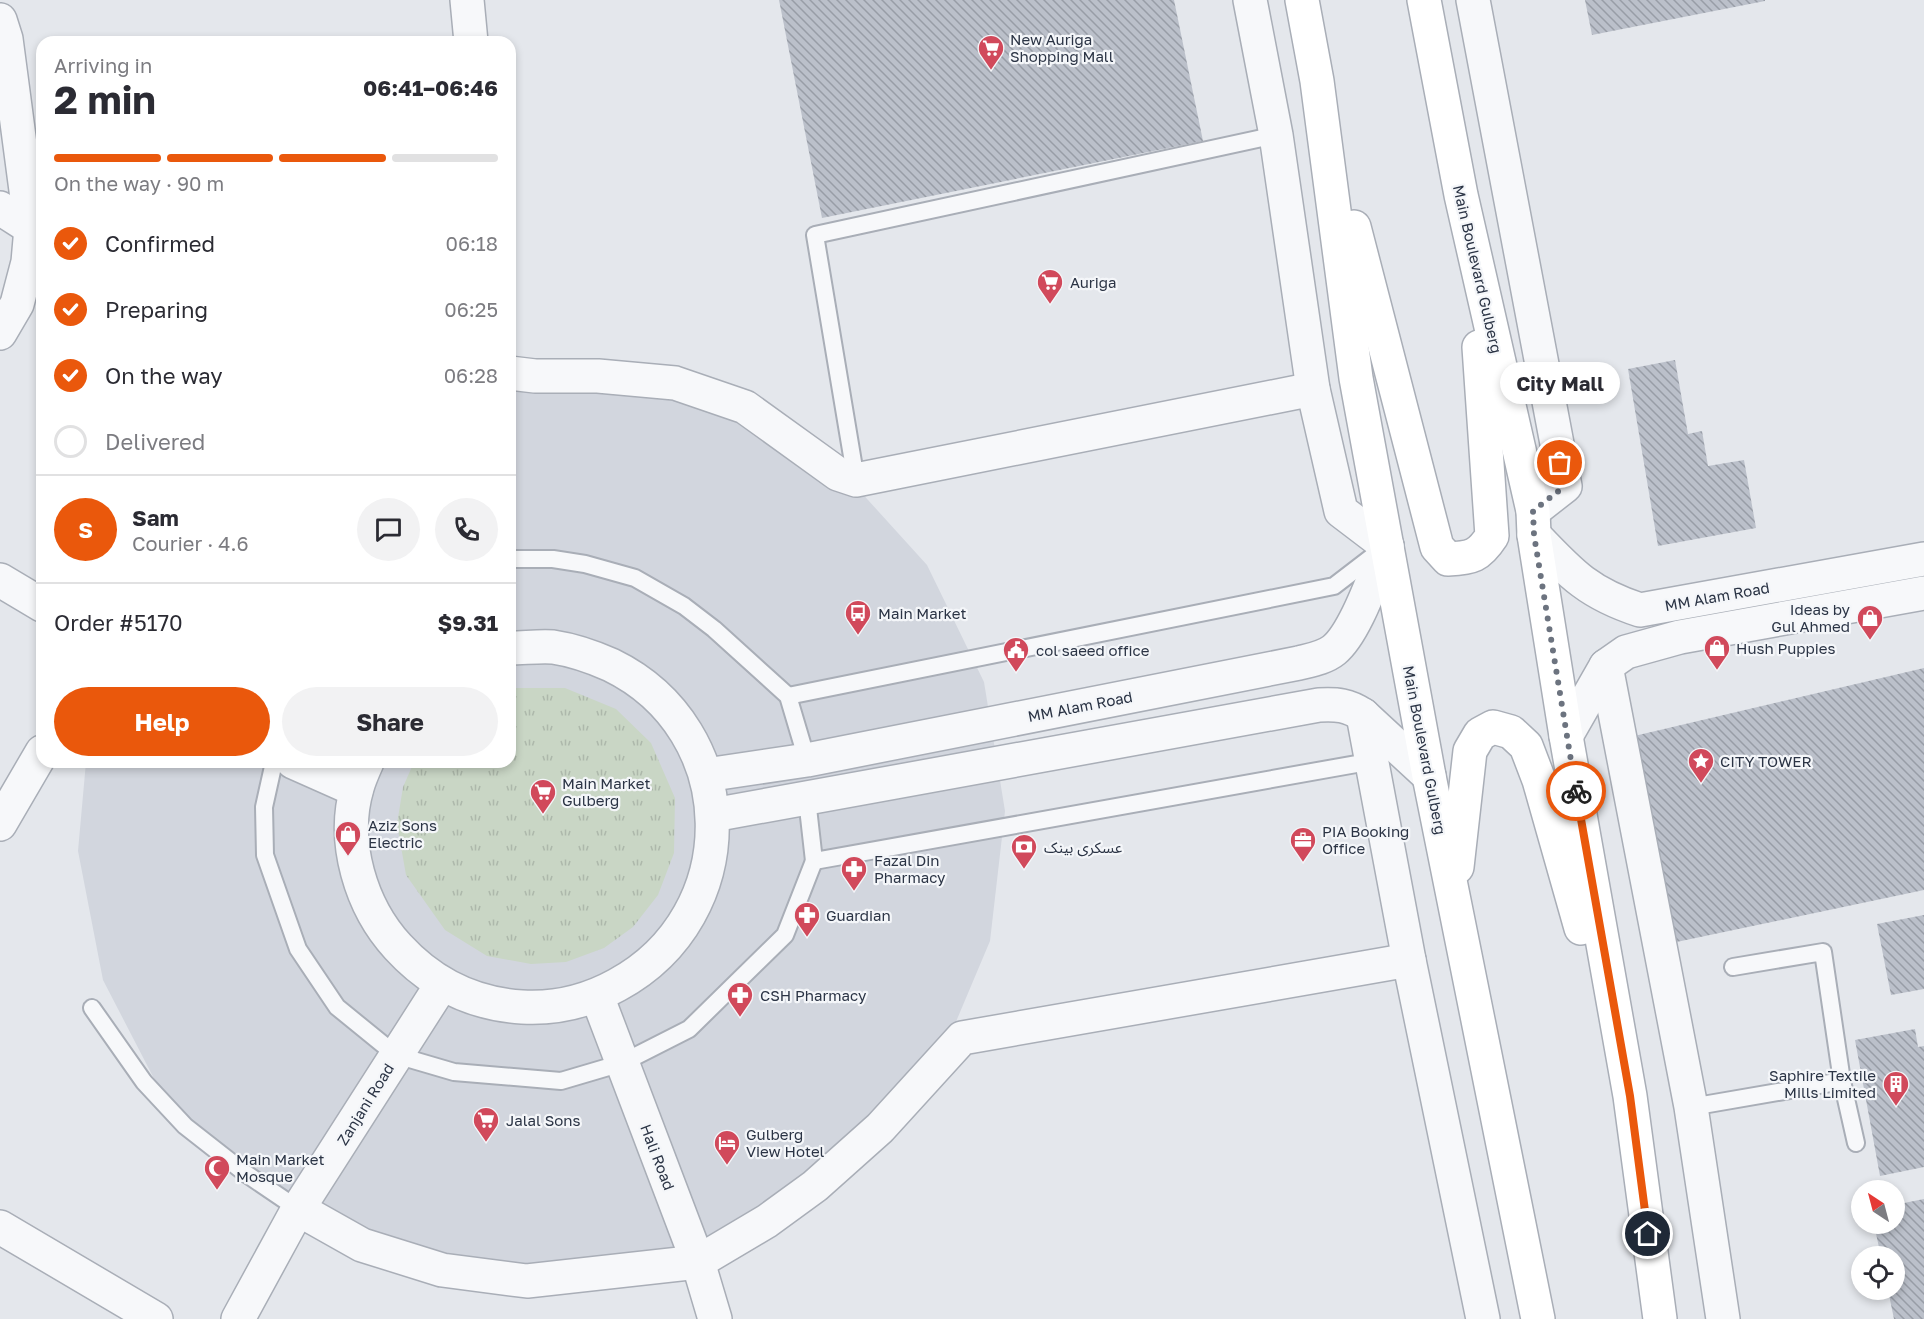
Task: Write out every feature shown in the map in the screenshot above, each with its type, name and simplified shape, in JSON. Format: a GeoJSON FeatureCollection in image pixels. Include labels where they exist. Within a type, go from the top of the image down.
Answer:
{"type":"FeatureCollection","features":[{"type":"Feature","properties":{"kind":"main road","name":"Main Boulevard Gulberg"},"geometry":{"type":"LineString","coordinates":[[1302,0],[1317,81],[1356,378],[1429,776],[1538,1319]]}},
{"type":"Feature","properties":{"kind":"main road","name":"Main Boulevard Gulberg"},"geometry":{"type":"LineString","coordinates":[[1424,0],[1470,234],[1534,523],[1566,736],[1630,1096],[1660,1319]]}},
{"type":"Feature","properties":{"kind":"main road"},"geometry":{"type":"LineString","coordinates":[[1317,81],[1423,498],[1437,548],[1448,559],[1466,558],[1483,551],[1492,537],[1470,234]]}},
{"type":"Feature","properties":{"kind":"main road"},"geometry":{"type":"LineString","coordinates":[[1454,898],[1470,751],[1480,734],[1493,727],[1510,732],[1526,746],[1630,1096]]}},
{"type":"Feature","properties":{"kind":"street"},"geometry":{"type":"LineString","coordinates":[[467,0],[470,36]]}},
{"type":"Feature","properties":{"kind":"street"},"geometry":{"type":"LineString","coordinates":[[1250,0],[1276,135],[1313,389],[1341,511],[1387,546]]}},
{"type":"Feature","properties":{"kind":"street"},"geometry":{"type":"LineString","coordinates":[[1473,0],[1565,486],[1534,523]]}},
{"type":"Feature","properties":{"kind":"street"},"geometry":{"type":"LineString","coordinates":[[0,20],[6,39],[31,228],[28,262],[17,304],[0,333]]}},
{"type":"Feature","properties":{"kind":"street"},"geometry":{"type":"LineString","coordinates":[[0,208],[31,228]]}},
{"type":"Feature","properties":{"kind":"street"},"geometry":{"type":"LineString","coordinates":[[516,374],[598,376],[675,383],[745,407],[838,474],[856,480],[1313,389]]}},
{"type":"Feature","properties":{"kind":"street","name":"MM Alam Road"},"geometry":{"type":"LineString","coordinates":[[1534,523],[1573,576],[1598,594],[1640,610],[1924,559]]}},
{"type":"Feature","properties":{"kind":"street","name":"MM Alam Road"},"geometry":{"type":"LineString","coordinates":[[706,775],[807,760],[1319,658],[1333,651],[1346,638],[1387,546]]}},
{"type":"Feature","properties":{"kind":"street"},"geometry":{"type":"LineString","coordinates":[[0,580],[36,601]]}},
{"type":"Feature","properties":{"kind":"street"},"geometry":{"type":"LineString","coordinates":[[1566,736],[1606,666],[1626,652],[1680,637],[1924,593]]}},
{"type":"Feature","properties":{"kind":"street"},"geometry":{"type":"LineString","coordinates":[[322,768],[361,776],[351,828],[356,865],[367,901],[386,934],[411,962],[442,984],[471,998],[502,1006],[534,1008],[566,1005],[597,996],[638,974],[671,943],[696,905],[710,861],[713,815],[706,775],[690,736],[664,702],[632,675],[594,657],[552,647],[516,648]]}},
{"type":"Feature","properties":{"kind":"street"},"geometry":{"type":"LineString","coordinates":[[1606,666],[1691,1107],[1723,1319]]}},
{"type":"Feature","properties":{"kind":"street"},"geometry":{"type":"LineString","coordinates":[[713,815],[1320,705],[1338,704],[1351,707],[1363,715],[1429,776]]}},
{"type":"Feature","properties":{"kind":"street"},"geometry":{"type":"LineString","coordinates":[[1363,715],[1409,960],[1483,1319]]}},
{"type":"Feature","properties":{"kind":"street"},"geometry":{"type":"LineString","coordinates":[[0,824],[36,762]]}},
{"type":"Feature","properties":{"kind":"street"},"geometry":{"type":"LineString","coordinates":[[298,1209],[362,1245],[442,1270],[527,1281],[698,1262],[767,1221],[815,1186],[880,1128],[962,1038],[1409,960]]}},
{"type":"Feature","properties":{"kind":"street","name":"Zanjani Road"},"geometry":{"type":"LineString","coordinates":[[238,1319],[298,1209],[442,984]]}},
{"type":"Feature","properties":{"kind":"street","name":"Hali Road"},"geometry":{"type":"LineString","coordinates":[[597,996],[698,1262],[715,1319]]}},
{"type":"Feature","properties":{"kind":"street"},"geometry":{"type":"LineString","coordinates":[[0,1227],[156,1319]]}},
{"type":"Feature","properties":{"kind":"lane"},"geometry":{"type":"LineString","coordinates":[[856,480],[815,235],[1276,135]]}},
{"type":"Feature","properties":{"kind":"lane"},"geometry":{"type":"LineString","coordinates":[[788,696],[1334,586],[1387,546]]}},
{"type":"Feature","properties":{"kind":"lane"},"geometry":{"type":"LineString","coordinates":[[516,559],[553,559],[585,564],[635,578],[684,606],[714,629],[788,696],[807,760]]}},
{"type":"Feature","properties":{"kind":"lane"},"geometry":{"type":"LineString","coordinates":[[814,861],[1373,761]]}},
{"type":"Feature","properties":{"kind":"lane"},"geometry":{"type":"LineString","coordinates":[[273,768],[264,807],[264,855],[298,949],[337,1007],[396,1055],[454,1072],[561,1081],[622,1063],[688,1029],[785,935],[814,861],[807,799]]}},
{"type":"Feature","properties":{"kind":"lane"},"geometry":{"type":"LineString","coordinates":[[1733,967],[1823,952],[1842,1081],[1856,1143]]}},
{"type":"Feature","properties":{"kind":"lane"},"geometry":{"type":"LineString","coordinates":[[92,1008],[144,1082],[185,1126],[245,1173],[298,1209]]}},
{"type":"Feature","properties":{"kind":"lane"},"geometry":{"type":"LineString","coordinates":[[1691,1107],[1842,1081]]}},
{"type":"Feature","properties":{"kind":"shaded area","name":"Main Market"},"geometry":{"type":"Polygon","coordinates":[[[516,368],[704,390],[839,468],[927,565],[984,682],[1005,811],[990,941],[939,1062],[856,1164],[625,1281],[366,1256],[253,1190],[163,1096],[103,980],[78,851],[85,768],[516,768],[516,368]]]}},
{"type":"Feature","properties":{"kind":"green space"},"geometry":{"type":"Polygon","coordinates":[[[516,688],[565,688],[616,709],[651,743],[675,798],[674,853],[658,895],[633,927],[604,948],[566,962],[531,964],[487,956],[445,930],[406,875],[397,824],[403,787],[411,768],[516,768],[516,688]]]}},
{"type":"Feature","properties":{"kind":"building","name":"New Auriga Shopping Mall"},"geometry":{"type":"Polygon","coordinates":[[[779,0],[1174,0],[1203,141],[822,218],[779,0]]]}},
{"type":"Feature","properties":{"kind":"building"},"geometry":{"type":"Polygon","coordinates":[[[1585,0],[1765,0],[1765,1],[1592,35],[1585,0]]]}},
{"type":"Feature","properties":{"kind":"building"},"geometry":{"type":"Polygon","coordinates":[[[1675,360],[1688,434],[1702,431],[1708,466],[1744,460],[1756,528],[1658,546],[1628,369],[1675,360]]]}},
{"type":"Feature","properties":{"kind":"building"},"geometry":{"type":"Polygon","coordinates":[[[1924,668],[1924,890],[1667,944],[1630,737],[1924,668]]]}},
{"type":"Feature","properties":{"kind":"building"},"geometry":{"type":"Polygon","coordinates":[[[1924,915],[1924,989],[1891,995],[1877,924],[1924,915]]]}},
{"type":"Feature","properties":{"kind":"building","name":"Saphire Textile Mills Limited"},"geometry":{"type":"Polygon","coordinates":[[[1915,1029],[1918,1047],[1924,1046],[1924,1167],[1880,1176],[1855,1040],[1915,1029]]]}},
{"type":"Feature","properties":{"kind":"building"},"geometry":{"type":"Polygon","coordinates":[[[1924,1199],[1924,1319],[1894,1319],[1890,1300],[1905,1300],[1905,1246],[1879,1246],[1876,1234],[1905,1234],[1905,1203],[1924,1199]]]}},
{"type":"Feature","properties":{"kind":"way so far"},"geometry":{"type":"LineString","coordinates":[[1560,463],[1565,486],[1533,511],[1534,535],[1576,791]]}},
{"type":"Feature","properties":{"kind":"place","name":"New Auriga Shopping Mall"},"geometry":{"type":"Point","coordinates":[991,71]}},
{"type":"Feature","properties":{"kind":"place","name":"Auriga"},"geometry":{"type":"Point","coordinates":[1050,305]}},
{"type":"Feature","properties":{"kind":"place","name":"City Mall"},"geometry":{"type":"Point","coordinates":[1560,463]}},
{"type":"Feature","properties":{"kind":"place","name":"Main Market"},"geometry":{"type":"Point","coordinates":[858,636]}},
{"type":"Feature","properties":{"kind":"place","name":"Ideas by Gul Ahmed"},"geometry":{"type":"Point","coordinates":[1870,641]}},
{"type":"Feature","properties":{"kind":"place","name":"Hush Puppies"},"geometry":{"type":"Point","coordinates":[1717,671]}},
{"type":"Feature","properties":{"kind":"place","name":"col saeed office"},"geometry":{"type":"Point","coordinates":[1016,673]}},
{"type":"Feature","properties":{"kind":"place","name":"CITY TOWER"},"geometry":{"type":"Point","coordinates":[1701,784]}},
{"type":"Feature","properties":{"kind":"place","name":"Main Market Gulberg"},"geometry":{"type":"Point","coordinates":[543,815]}},
{"type":"Feature","properties":{"kind":"place","name":"Aziz Sons Electric"},"geometry":{"type":"Point","coordinates":[348,857]}},
{"type":"Feature","properties":{"kind":"place","name":"PIA Booking Office"},"geometry":{"type":"Point","coordinates":[1303,863]}},
{"type":"Feature","properties":{"kind":"place","name":"عسکری بینک"},"geometry":{"type":"Point","coordinates":[1024,870]}},
{"type":"Feature","properties":{"kind":"place","name":"Fazal Din Pharmacy"},"geometry":{"type":"Point","coordinates":[854,892]}},
{"type":"Feature","properties":{"kind":"place","name":"Guardian"},"geometry":{"type":"Point","coordinates":[807,938]}},
{"type":"Feature","properties":{"kind":"place","name":"CSH Pharmacy"},"geometry":{"type":"Point","coordinates":[740,1018]}},
{"type":"Feature","properties":{"kind":"place","name":"Saphire Textile Mills Limited"},"geometry":{"type":"Point","coordinates":[1896,1107]}},
{"type":"Feature","properties":{"kind":"place","name":"Jalal Sons"},"geometry":{"type":"Point","coordinates":[486,1143]}},
{"type":"Feature","properties":{"kind":"place","name":"Gulberg View Hotel"},"geometry":{"type":"Point","coordinates":[727,1166]}},
{"type":"Feature","properties":{"kind":"place","name":"Main Market Mosque"},"geometry":{"type":"Point","coordinates":[217,1191]}},
{"type":"Feature","properties":{"kind":"route"},"geometry":{"type":"LineString","coordinates":[[1576,791],[1630,1096],[1648,1234]]}}]}
